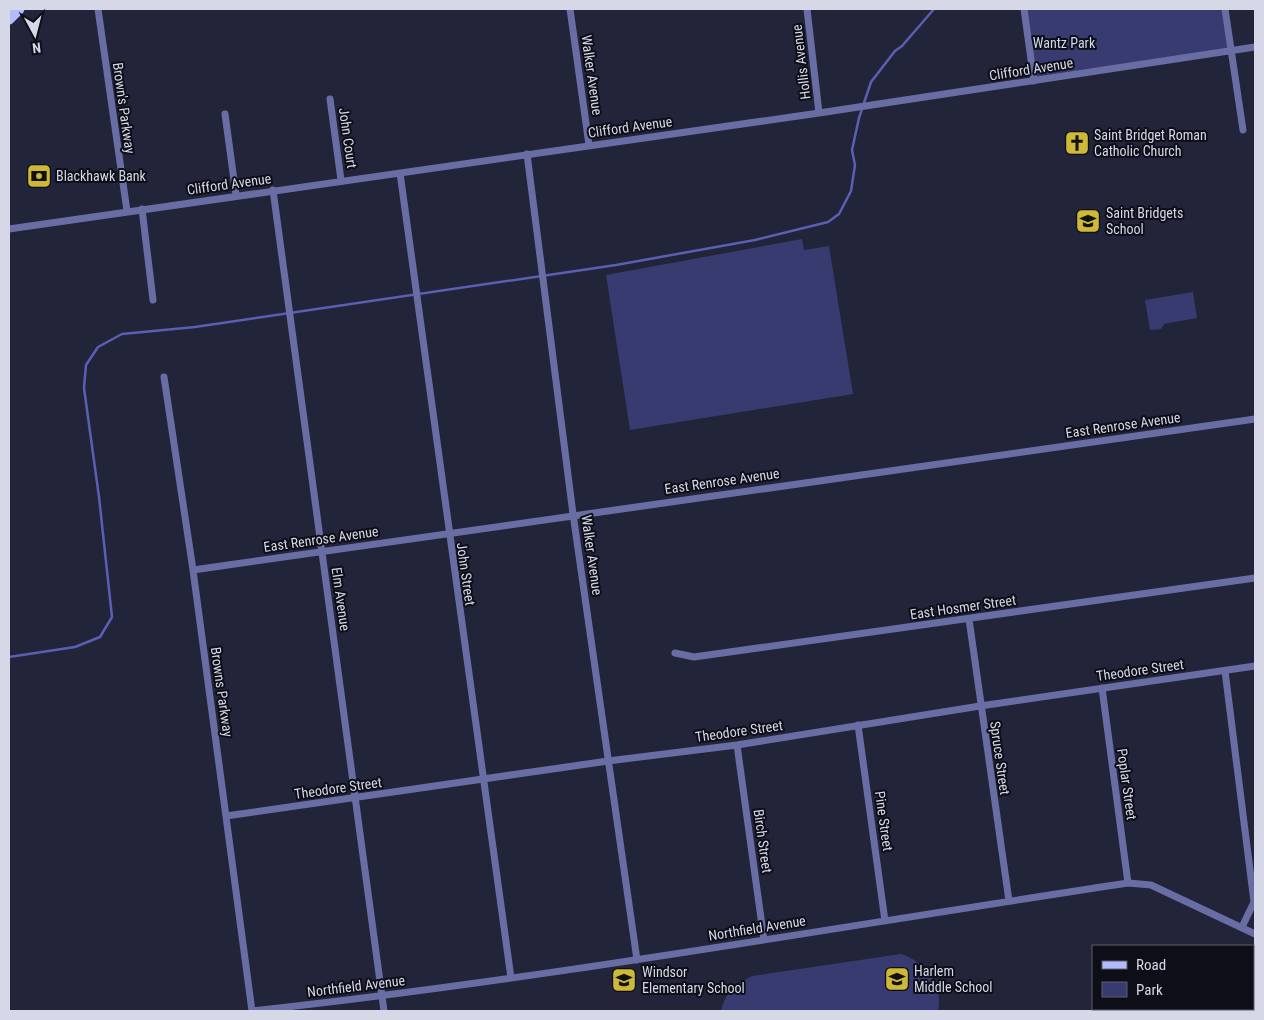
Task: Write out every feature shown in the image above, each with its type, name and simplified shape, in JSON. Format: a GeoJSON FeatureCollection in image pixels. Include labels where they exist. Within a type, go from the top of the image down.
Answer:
{"type":"FeatureCollection","features":[{"type":"Feature","properties":{"kind":"main road"},"geometry":{"type":"LineString","coordinates":[[9,19],[19,9]]}},
{"type":"Feature","properties":{"kind":"street","name":"Brown's Parkway"},"geometry":{"type":"LineString","coordinates":[[98,9],[127,211]]}},
{"type":"Feature","properties":{"kind":"street","name":"Walker Avenue"},"geometry":{"type":"LineString","coordinates":[[570,9],[589,145]]}},
{"type":"Feature","properties":{"kind":"street","name":"Hollis Avenue"},"geometry":{"type":"LineString","coordinates":[[806,9],[819,113]]}},
{"type":"Feature","properties":{"kind":"street"},"geometry":{"type":"LineString","coordinates":[[1024,9],[1034,81]]}},
{"type":"Feature","properties":{"kind":"street"},"geometry":{"type":"LineString","coordinates":[[1224,9],[1243,130]]}},
{"type":"Feature","properties":{"kind":"street","name":"Clifford Avenue"},"geometry":{"type":"LineString","coordinates":[[9,229],[819,113],[1255,47]]}},
{"type":"Feature","properties":{"kind":"street","name":"John Court"},"geometry":{"type":"LineString","coordinates":[[330,99],[341,180]]}},
{"type":"Feature","properties":{"kind":"street"},"geometry":{"type":"LineString","coordinates":[[225,114],[236,195]]}},
{"type":"Feature","properties":{"kind":"street","name":"Walker Avenue"},"geometry":{"type":"LineString","coordinates":[[527,154],[573,514],[637,960]]}},
{"type":"Feature","properties":{"kind":"street","name":"John Street"},"geometry":{"type":"LineString","coordinates":[[400,173],[448,534],[511,978]]}},
{"type":"Feature","properties":{"kind":"street","name":"Elm Avenue"},"geometry":{"type":"LineString","coordinates":[[273,190],[384,1011]]}},
{"type":"Feature","properties":{"kind":"street"},"geometry":{"type":"LineString","coordinates":[[142,209],[153,300]]}},
{"type":"Feature","properties":{"kind":"street","name":"Browns Parkway"},"geometry":{"type":"LineString","coordinates":[[164,377],[193,570],[252,1011]]}},
{"type":"Feature","properties":{"kind":"street","name":"East Renrose Avenue"},"geometry":{"type":"LineString","coordinates":[[193,570],[448,534],[573,514],[1255,419]]}},
{"type":"Feature","properties":{"kind":"street","name":"East Hosmer Street"},"geometry":{"type":"LineString","coordinates":[[675,654],[694,657],[1255,578]]}},
{"type":"Feature","properties":{"kind":"street","name":"Spruce Street"},"geometry":{"type":"LineString","coordinates":[[969,619],[1009,901]]}},
{"type":"Feature","properties":{"kind":"street","name":"Theodore Street"},"geometry":{"type":"LineString","coordinates":[[226,816],[608,761],[737,745],[980,706],[1255,666]]}},
{"type":"Feature","properties":{"kind":"street"},"geometry":{"type":"LineString","coordinates":[[1225,671],[1254,902],[1242,927]]}},
{"type":"Feature","properties":{"kind":"street","name":"Poplar Street"},"geometry":{"type":"LineString","coordinates":[[1102,688],[1128,883]]}},
{"type":"Feature","properties":{"kind":"street","name":"Pine Street"},"geometry":{"type":"LineString","coordinates":[[858,725],[885,920]]}},
{"type":"Feature","properties":{"kind":"street","name":"Birch Street"},"geometry":{"type":"LineString","coordinates":[[737,745],[764,940]]}},
{"type":"Feature","properties":{"kind":"street","name":"Northfield Avenue"},"geometry":{"type":"LineString","coordinates":[[252,1011],[382,997],[637,960],[1128,883],[1151,885],[1255,934]]}},
{"type":"Feature","properties":{"kind":"green space","name":"Wantz Park"},"geometry":{"type":"Polygon","coordinates":[[[1025,9],[1224,9],[1230,51],[1034,81],[1025,9]]]}},
{"type":"Feature","properties":{"kind":"green space"},"geometry":{"type":"Polygon","coordinates":[[[802,239],[804,250],[829,246],[853,394],[630,430],[606,275],[802,239]]]}},
{"type":"Feature","properties":{"kind":"green space"},"geometry":{"type":"Polygon","coordinates":[[[1193,292],[1197,318],[1164,324],[1161,329],[1150,330],[1145,300],[1193,292]]]}},
{"type":"Feature","properties":{"kind":"green space"},"geometry":{"type":"Polygon","coordinates":[[[901,954],[918,962],[931,975],[938,992],[938,1011],[721,1011],[725,999],[732,990],[752,976],[901,954]]]}},
{"type":"Feature","properties":{"kind":"waterway"},"geometry":{"type":"LineString","coordinates":[[9,657],[75,647],[100,637],[112,617],[99,497],[84,388],[86,365],[98,347],[122,334],[195,327],[616,265],[755,240],[828,222],[839,214],[851,191],[855,165],[852,150],[859,118],[871,82],[895,51],[902,46],[934,9]]}},
{"type":"Feature","properties":{"kind":"place","name":"Saint Bridget Roman Catholic Church"},"geometry":{"type":"Point","coordinates":[1077,143]}},
{"type":"Feature","properties":{"kind":"place","name":"Blackhawk Bank"},"geometry":{"type":"Point","coordinates":[39,176]}},
{"type":"Feature","properties":{"kind":"place","name":"Saint Bridgets School"},"geometry":{"type":"Point","coordinates":[1088,221]}},
{"type":"Feature","properties":{"kind":"place","name":"Harlem Middle School"},"geometry":{"type":"Point","coordinates":[897,979]}},
{"type":"Feature","properties":{"kind":"place","name":"Windsor Elementary School"},"geometry":{"type":"Point","coordinates":[624,980]}}]}
